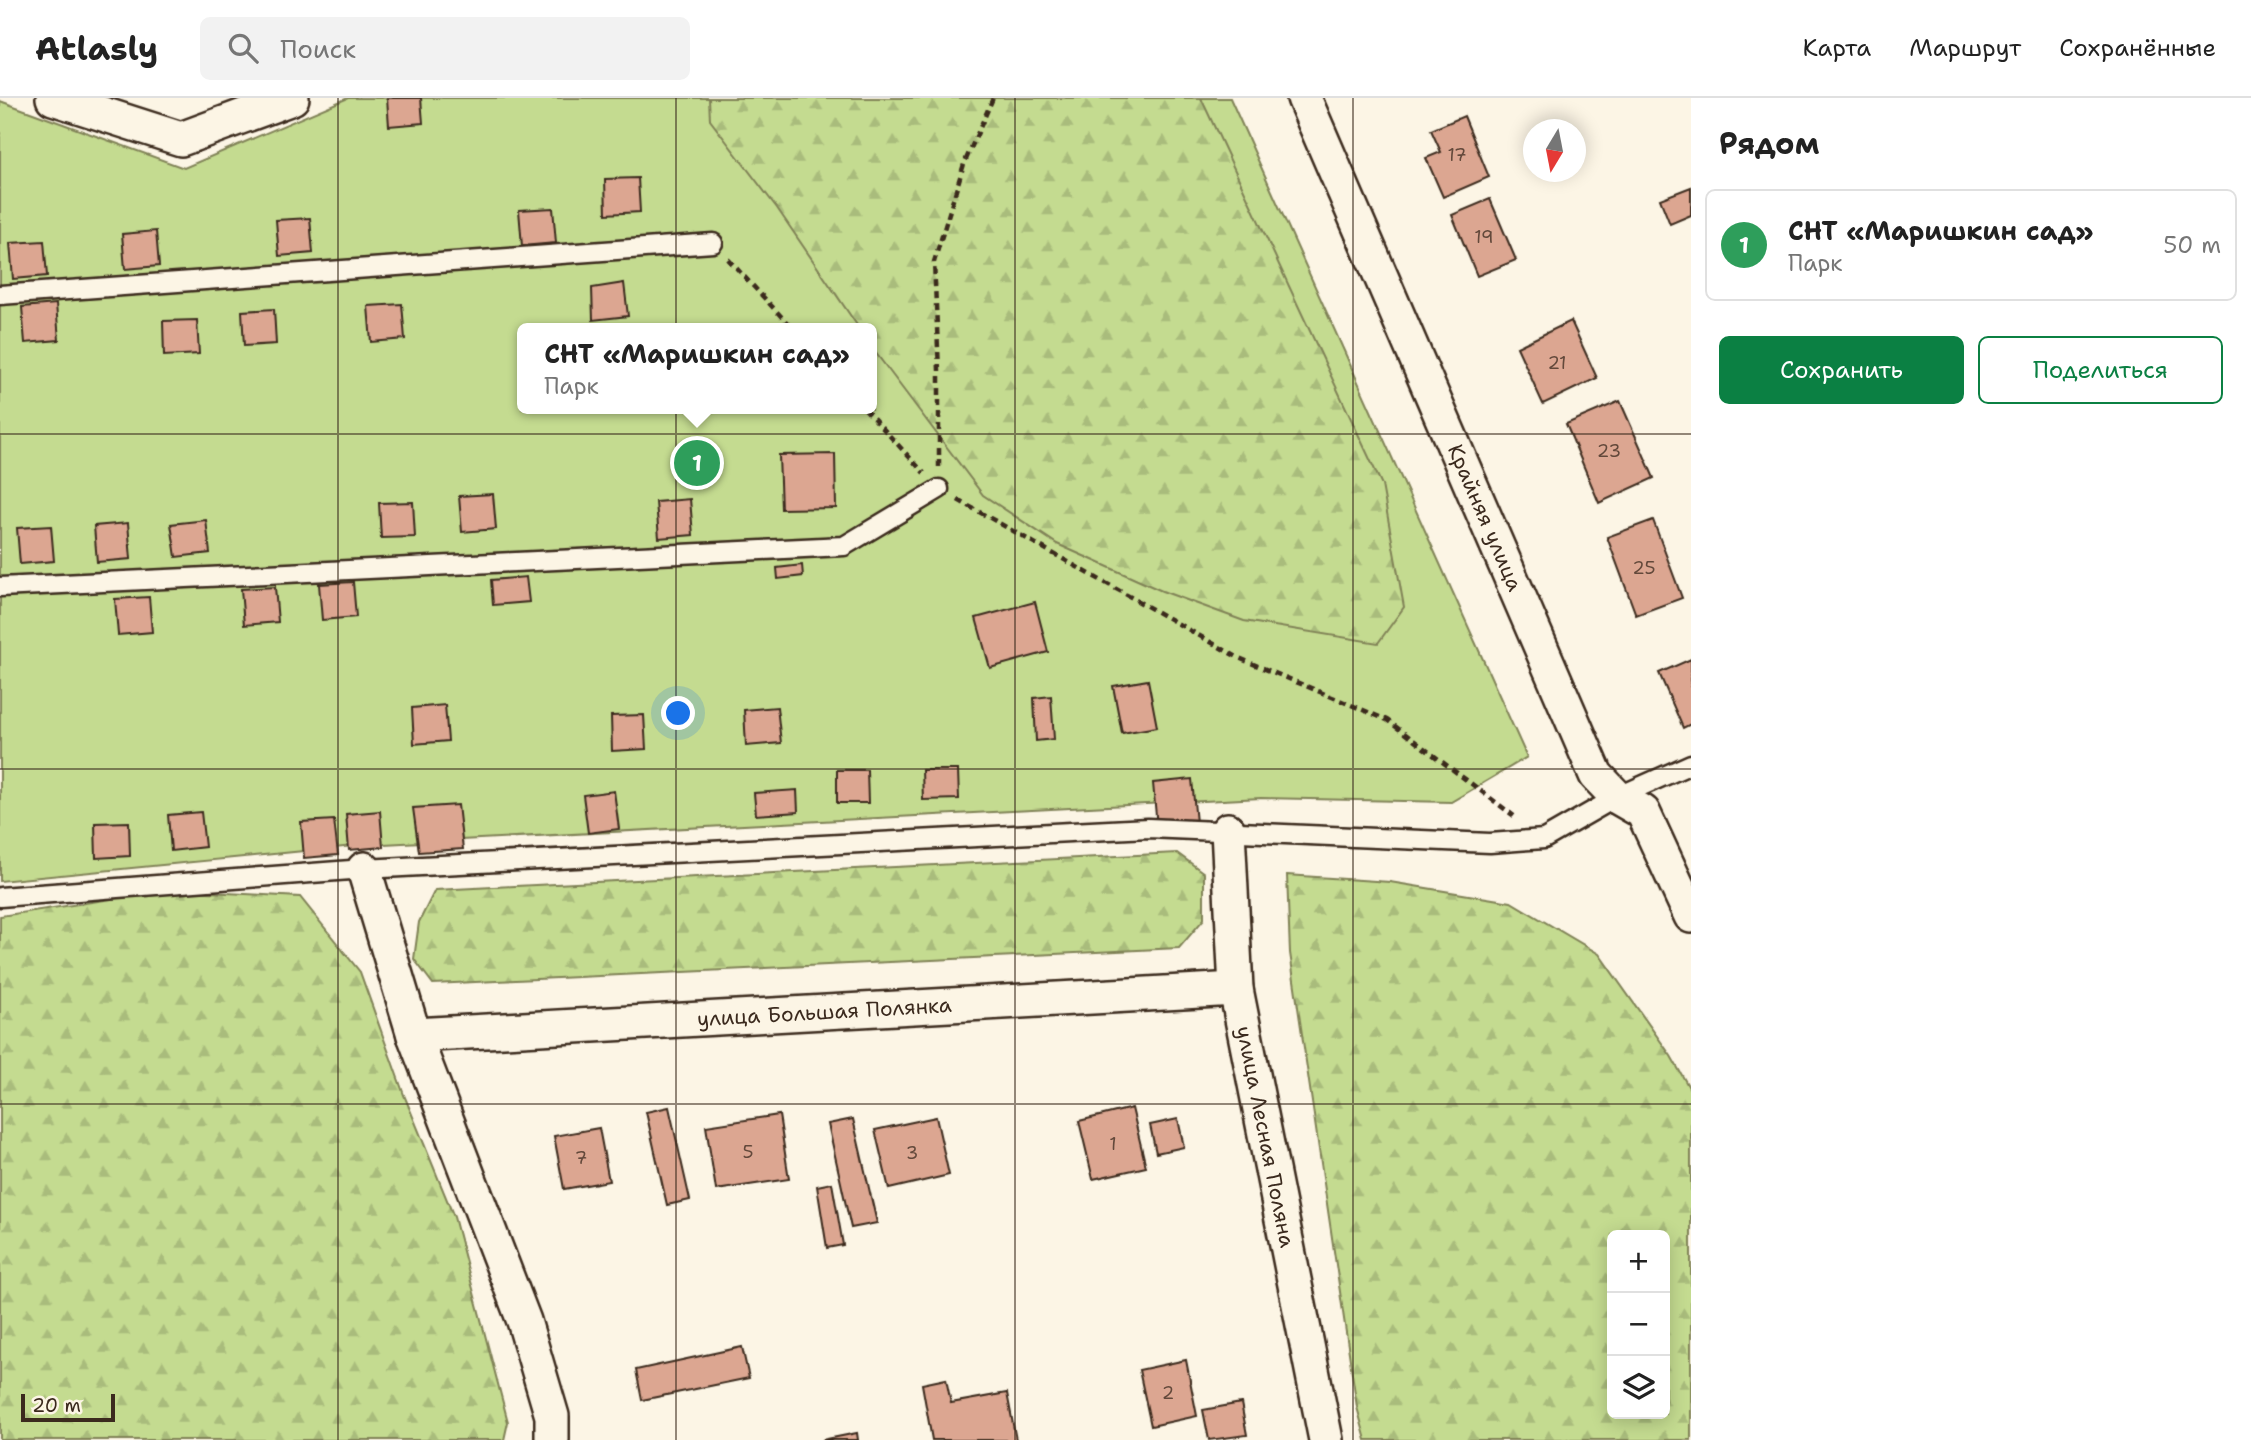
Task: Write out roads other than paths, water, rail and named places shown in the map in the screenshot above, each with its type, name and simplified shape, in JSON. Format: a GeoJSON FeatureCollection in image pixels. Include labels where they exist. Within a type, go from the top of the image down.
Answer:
{"type":"FeatureCollection","features":[{"type":"Feature","properties":{"kind":"street"},"geometry":{"type":"LineString","coordinates":[[53,98],[181,139],[292,98]]}},
{"type":"Feature","properties":{"kind":"street","name":"Крайняя улица"},"geometry":{"type":"LineString","coordinates":[[1304,98],[1596,775],[1617,797],[1643,812],[1691,916]]}},
{"type":"Feature","properties":{"kind":"street","name":"улица Лесная Поляна"},"geometry":{"type":"LineString","coordinates":[[1228,830],[1236,989],[1326,1440]]}},
{"type":"Feature","properties":{"kind":"street"},"geometry":{"type":"LineString","coordinates":[[364,869],[414,1035],[524,1321],[552,1416],[552,1440]]}},
{"type":"Feature","properties":{"kind":"street","name":"улица Большая Полянка"},"geometry":{"type":"LineString","coordinates":[[414,1035],[1236,989]]}},
{"type":"Feature","properties":{"kind":"lane"},"geometry":{"type":"LineString","coordinates":[[0,295],[713,243]]}},
{"type":"Feature","properties":{"kind":"lane"},"geometry":{"type":"LineString","coordinates":[[0,587],[844,546],[939,489]]}},
{"type":"Feature","properties":{"kind":"lane"},"geometry":{"type":"LineString","coordinates":[[0,897],[364,869],[1148,828],[1490,843],[1544,839],[1617,797],[1691,764]]}},
{"type":"Feature","properties":{"kind":"place","name":"СНТ «Маришкин сад»"},"geometry":{"type":"Point","coordinates":[697,463]}}]}
